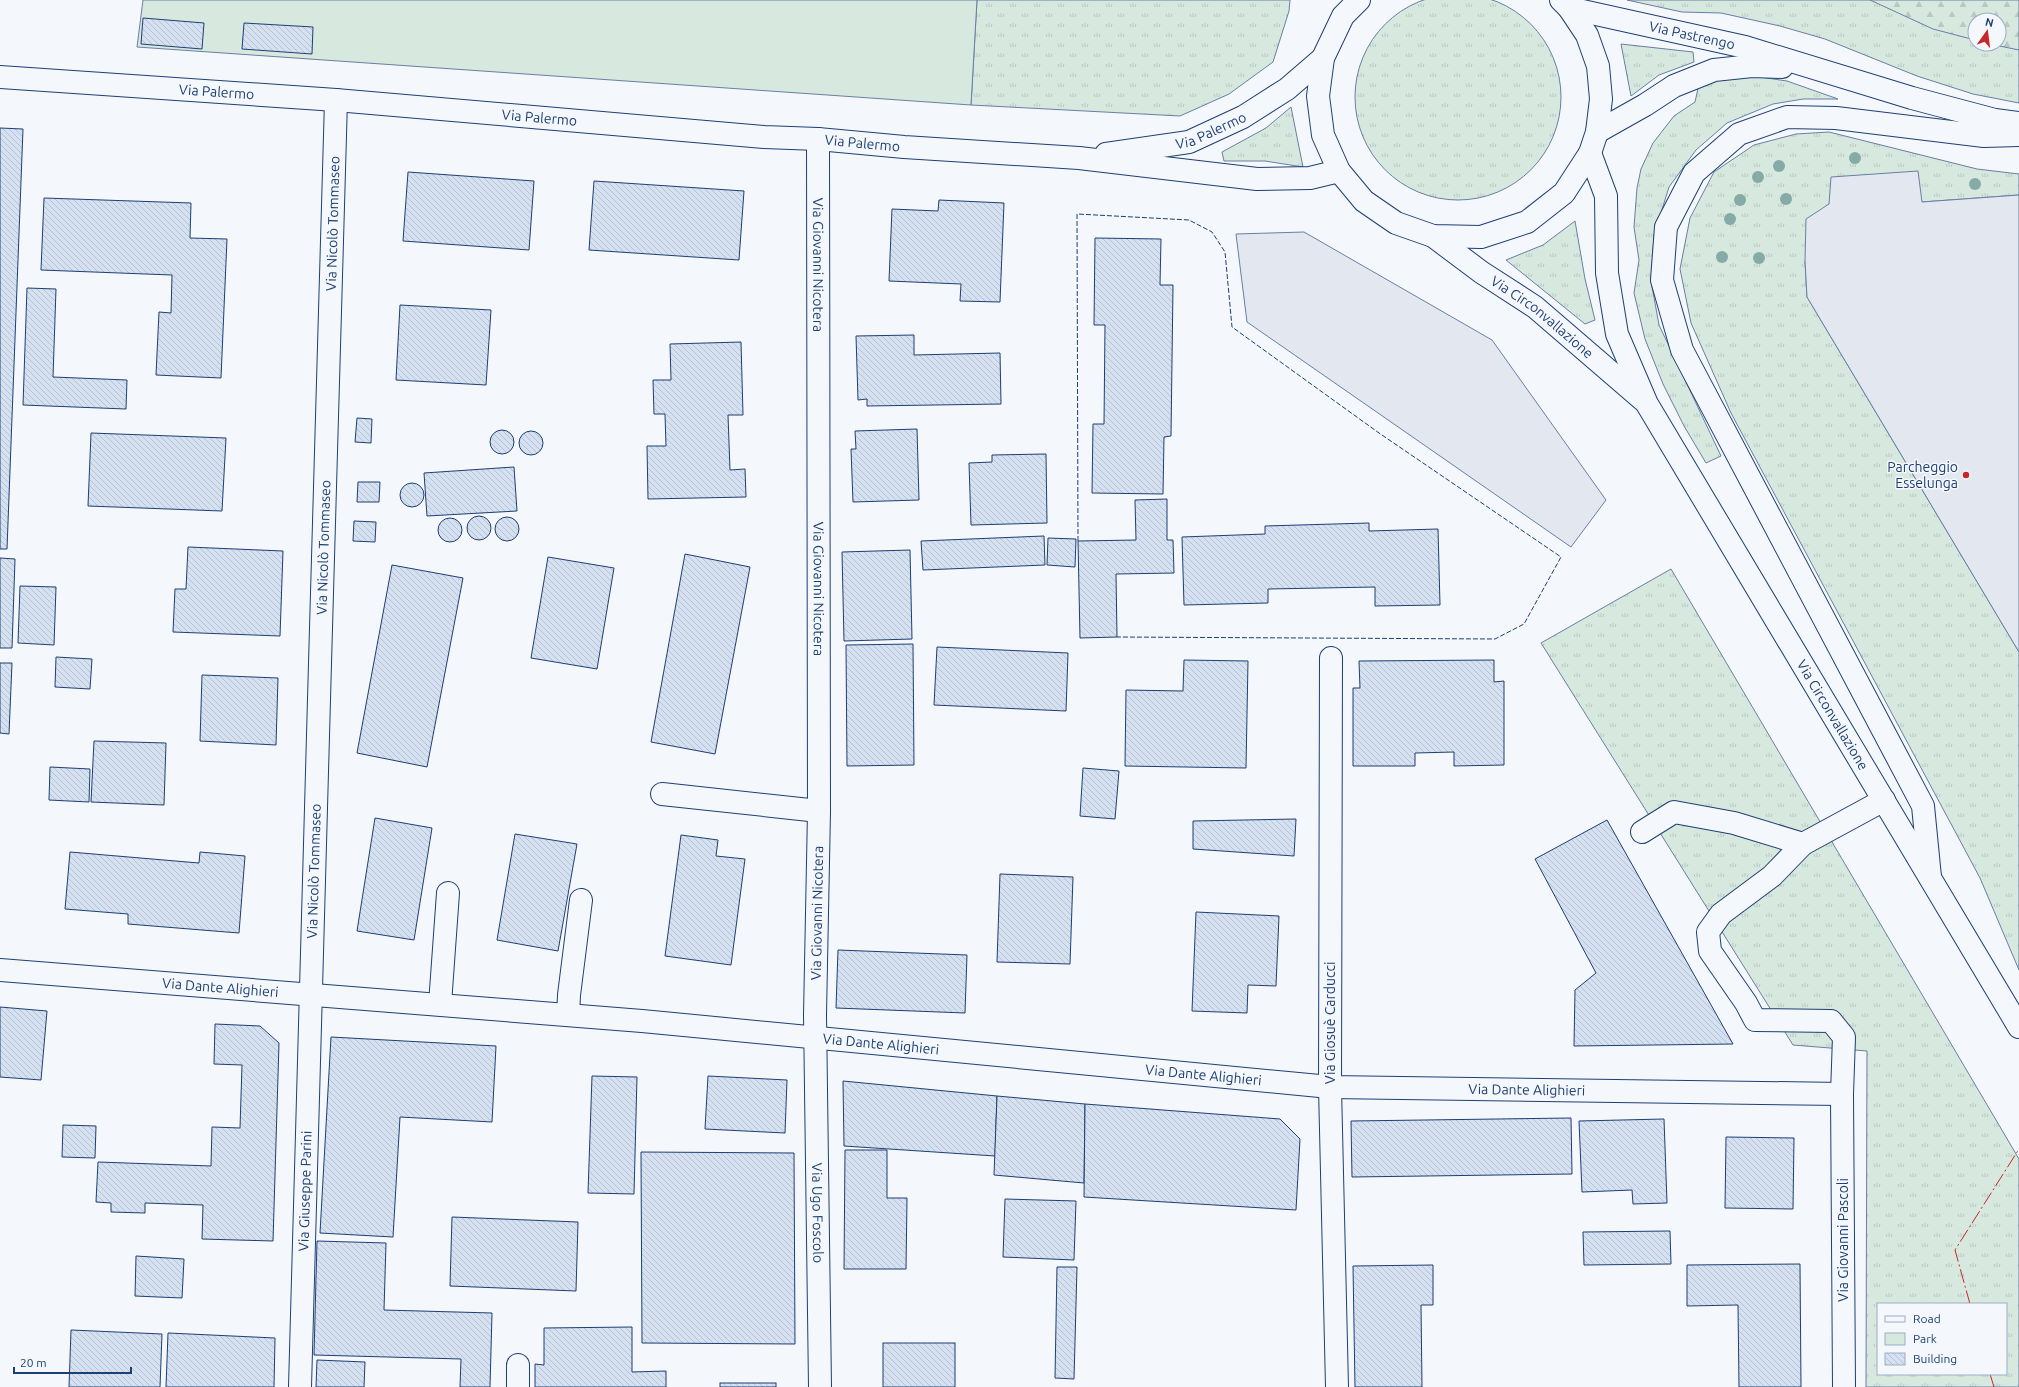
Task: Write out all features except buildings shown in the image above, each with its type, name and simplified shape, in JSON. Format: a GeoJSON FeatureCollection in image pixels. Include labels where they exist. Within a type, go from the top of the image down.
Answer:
{"type":"FeatureCollection","features":[{"type":"Feature","properties":{"kind":"street"},"geometry":{"type":"LineString","coordinates":[[1359,0],[1341,8],[1323,58],[1318,96],[1323,135],[1339,171],[1364,201],[1396,223],[1433,236],[1481,237],[1526,222],[1564,193],[1590,153],[1597,132],[1601,99],[1598,66],[1587,35],[1565,4]]}},
{"type":"Feature","properties":{"kind":"street","name":"Via Pastrengo"},"geometry":{"type":"LineString","coordinates":[[1565,4],[1745,48],[1912,98],[1995,120],[2019,123]]}},
{"type":"Feature","properties":{"kind":"street","name":"Via Palermo"},"geometry":{"type":"LineString","coordinates":[[1079,158],[1189,142],[1243,117],[1287,89],[1323,58]]}},
{"type":"Feature","properties":{"kind":"street","name":"Via Pastrengo"},"geometry":{"type":"LineString","coordinates":[[1597,132],[1645,105],[1674,86],[1714,70],[1752,66],[1814,68]]}},
{"type":"Feature","properties":{"kind":"street","name":"Via Palermo"},"geometry":{"type":"LineString","coordinates":[[0,77],[280,98],[336,100],[764,137],[818,138],[904,147],[1079,158],[1257,179],[1310,178],[1339,171]]}},
{"type":"Feature","properties":{"kind":"street","name":"Via Nicolò Tommaseo"},"geometry":{"type":"LineString","coordinates":[[309,995],[318,751],[336,100]]}},
{"type":"Feature","properties":{"kind":"street"},"geometry":{"type":"LineString","coordinates":[[1930,877],[1923,806],[1682,350],[1662,280],[1666,227],[1694,173],[1739,134],[1787,117],[1836,118],[1984,136],[2019,135]]}},
{"type":"Feature","properties":{"kind":"street","name":"Via Giovanni Nicotera"},"geometry":{"type":"LineString","coordinates":[[815,1039],[820,811],[818,138]]}},
{"type":"Feature","properties":{"kind":"street","name":"Via Circonvallazione"},"geometry":{"type":"LineString","coordinates":[[1590,153],[1606,196],[1607,273],[1617,334],[1647,404],[2019,1027]]}},
{"type":"Feature","properties":{"kind":"street","name":"Via Circonvallazione"},"geometry":{"type":"LineString","coordinates":[[1433,236],[1481,272],[1534,307],[1647,404]]}},
{"type":"Feature","properties":{"kind":"street","name":"Via Giosuè Carducci"},"geometry":{"type":"LineString","coordinates":[[1331,658],[1330,1087],[1337,1387]]}},
{"type":"Feature","properties":{"kind":"street"},"geometry":{"type":"LineString","coordinates":[[662,794],[820,811]]}},
{"type":"Feature","properties":{"kind":"street"},"geometry":{"type":"LineString","coordinates":[[1642,832],[1674,812],[1734,823],[1803,844],[1884,800]]}},
{"type":"Feature","properties":{"kind":"street","name":"Via Giovanni Pascoli"},"geometry":{"type":"LineString","coordinates":[[1803,844],[1772,876],[1722,914],[1708,932],[1710,951],[1746,1003],[1755,1020],[1831,1021],[1844,1036],[1842,1094],[1844,1387]]}},
{"type":"Feature","properties":{"kind":"street"},"geometry":{"type":"LineString","coordinates":[[440,1004],[448,893]]}},
{"type":"Feature","properties":{"kind":"street"},"geometry":{"type":"LineString","coordinates":[[568,1015],[568,995],[581,900]]}},
{"type":"Feature","properties":{"kind":"street","name":"Via Dante Alighieri"},"geometry":{"type":"LineString","coordinates":[[0,970],[568,1015],[1330,1087],[1842,1094]]}},
{"type":"Feature","properties":{"kind":"street","name":"Via Giuseppe Parini"},"geometry":{"type":"LineString","coordinates":[[300,1387],[309,995]]}},
{"type":"Feature","properties":{"kind":"street","name":"Via Ugo Foscolo"},"geometry":{"type":"LineString","coordinates":[[815,1039],[820,1387]]}},
{"type":"Feature","properties":{"kind":"street"},"geometry":{"type":"LineString","coordinates":[[518,1365],[518,1387]]}},
{"type":"Feature","properties":{"kind":"green space"},"geometry":{"type":"Polygon","coordinates":[[[1425,-1],[1491,-1],[1498,1],[1515,11],[1524,17],[1538,31],[1549,48],[1554,57],[1561,87],[1561,107],[1554,137],[1538,163],[1524,177],[1498,193],[1468,200],[1448,200],[1418,193],[1392,177],[1378,163],[1362,137],[1355,107],[1355,87],[1359,67],[1362,57],[1372,40],[1378,31],[1392,17],[1418,1],[1425,-1]]]}},
{"type":"Feature","properties":{"kind":"green space"},"geometry":{"type":"Polygon","coordinates":[[[143,0],[977,0],[971,105],[137,47],[143,0]]]}},
{"type":"Feature","properties":{"kind":"green space"},"geometry":{"type":"Polygon","coordinates":[[[977,0],[1290,0],[1289,11],[1273,62],[1229,94],[1180,116],[971,105],[977,0]]]}},
{"type":"Feature","properties":{"kind":"green space"},"geometry":{"type":"Polygon","coordinates":[[[1627,0],[2019,0],[2019,103],[1973,94],[1917,76],[1825,39],[1780,26],[1721,13],[1682,12],[1627,0]]]}},
{"type":"Feature","properties":{"kind":"green space"},"geometry":{"type":"Polygon","coordinates":[[[1870,0],[2019,0],[2019,50],[2007,48],[2007,12],[1967,12],[1967,38],[1933,29],[1870,0]]]}},
{"type":"Feature","properties":{"kind":"green space"},"geometry":{"type":"Polygon","coordinates":[[[1621,44],[1693,52],[1694,62],[1659,75],[1631,96],[1621,44]]]}},
{"type":"Feature","properties":{"kind":"green space"},"geometry":{"type":"Polygon","coordinates":[[[1746,75],[1787,81],[1838,99],[1803,99],[1773,104],[1727,123],[1696,150],[1669,187],[1654,235],[1651,281],[1659,325],[1721,456],[1706,463],[1684,426],[1663,384],[1645,339],[1634,293],[1639,260],[1634,227],[1637,188],[1641,169],[1653,143],[1674,116],[1695,102],[1699,84],[1746,75]]]}},
{"type":"Feature","properties":{"kind":"green space"},"geometry":{"type":"Polygon","coordinates":[[[1291,107],[1303,167],[1265,161],[1224,161],[1222,152],[1266,128],[1291,107]]]}},
{"type":"Feature","properties":{"kind":"green space"},"geometry":{"type":"Polygon","coordinates":[[[1829,132],[1977,169],[2019,174],[2019,195],[1922,202],[1829,204],[1805,261],[1807,297],[2019,652],[2019,970],[1980,878],[1731,413],[1691,323],[1680,269],[1690,218],[1714,172],[1754,145],[1796,134],[1829,132]]]}},
{"type":"Feature","properties":{"kind":"green space"},"geometry":{"type":"Polygon","coordinates":[[[1575,221],[1585,279],[1595,320],[1585,324],[1506,260],[1543,245],[1575,221]]]}},
{"type":"Feature","properties":{"kind":"green space"},"geometry":{"type":"Polygon","coordinates":[[[1671,569],[2019,1159],[2019,1387],[1866,1387],[1867,1051],[1793,1045],[1541,643],[1671,569]]]}},
{"type":"Feature","properties":{"kind":"shaded area","name":"Parcheggio Esselunga"},"geometry":{"type":"Polygon","coordinates":[[[1918,171],[1922,202],[2019,195],[2019,652],[1807,297],[1805,261],[1806,219],[1829,204],[1831,177],[1918,171]]]}},
{"type":"Feature","properties":{"kind":"shaded area"},"geometry":{"type":"Polygon","coordinates":[[[1304,232],[1492,340],[1606,500],[1571,547],[1247,322],[1236,234],[1304,232]]]}},
{"type":"Feature","properties":{"kind":"fence"},"geometry":{"type":"LineString","coordinates":[[1078,541],[1077,214],[1189,220],[1212,232],[1225,252],[1232,327],[1379,433],[1561,557],[1524,624],[1495,639],[1117,637]]}},
{"type":"Feature","properties":{"kind":"power"},"geometry":{"type":"LineString","coordinates":[[1970,1303],[1955,1250],[2019,1149]]}},
{"type":"Feature","properties":{"kind":"power"},"geometry":{"type":"LineString","coordinates":[[1990,1375],[1994,1387]]}},
{"type":"Feature","properties":{"kind":"place","name":"Parcheggio Esselunga"},"geometry":{"type":"Point","coordinates":[1966,475]}}]}
